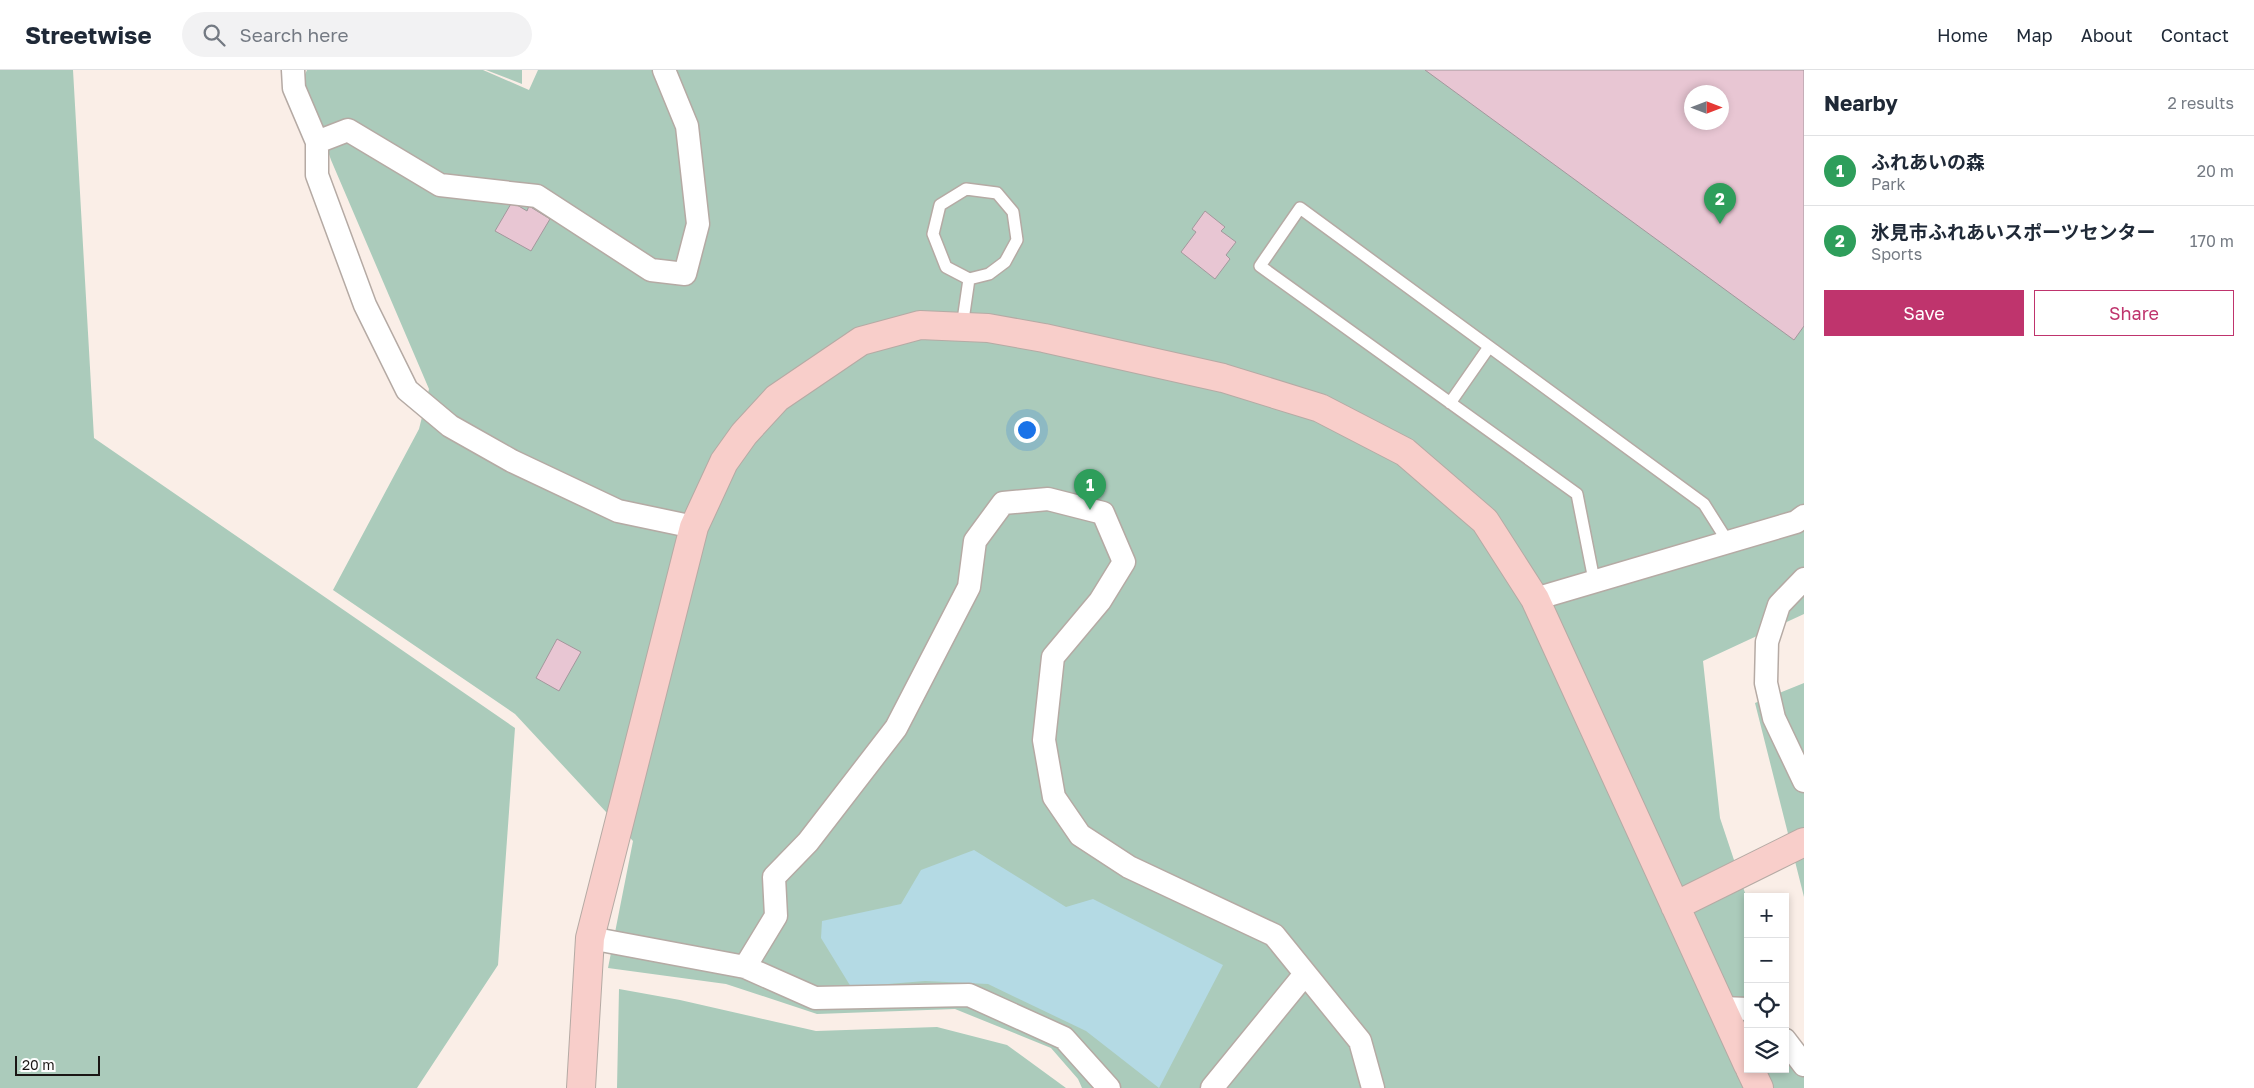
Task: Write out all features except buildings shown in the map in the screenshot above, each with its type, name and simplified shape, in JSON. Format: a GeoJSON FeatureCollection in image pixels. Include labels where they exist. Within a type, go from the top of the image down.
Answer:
{"type":"FeatureCollection","features":[{"type":"Feature","properties":{"kind":"street"},"geometry":{"type":"LineString","coordinates":[[293,70],[294,88],[317,142],[317,175],[365,305],[408,390],[450,426],[512,461],[618,511],[694,527]]}},
{"type":"Feature","properties":{"kind":"street"},"geometry":{"type":"LineString","coordinates":[[317,142],[348,130],[440,185],[537,196],[651,270],[685,274],[698,224],[687,126],[664,70]]}},
{"type":"Feature","properties":{"kind":"street"},"geometry":{"type":"LineString","coordinates":[[581,1088],[590,938],[694,527],[724,462],[744,434],[777,398],[861,341],[920,324],[988,328],[1044,338],[1223,378],[1320,408],[1405,452],[1485,521],[1535,599],[1744,1057]]}},
{"type":"Feature","properties":{"kind":"street"},"geometry":{"type":"LineString","coordinates":[[745,967],[776,916],[774,877],[808,842],[896,728],[969,586],[975,541],[1003,503],[1048,500],[1103,513],[1124,562],[1100,601],[1052,657],[1044,740],[1054,796],[1080,835],[1128,867],[1274,934],[1360,1041],[1373,1088]]}},
{"type":"Feature","properties":{"kind":"street"},"geometry":{"type":"LineString","coordinates":[[1535,599],[1594,580],[1796,522],[1804,516]]}},
{"type":"Feature","properties":{"kind":"street"},"geometry":{"type":"LineString","coordinates":[[1804,579],[1779,605],[1768,642],[1766,683],[1774,718],[1804,782]]}},
{"type":"Feature","properties":{"kind":"street"},"geometry":{"type":"LineString","coordinates":[[1675,906],[1804,842]]}},
{"type":"Feature","properties":{"kind":"street"},"geometry":{"type":"LineString","coordinates":[[590,938],[745,967],[815,998],[968,995],[1064,1038],[1109,1088]]}},
{"type":"Feature","properties":{"kind":"street"},"geometry":{"type":"LineString","coordinates":[[1212,1088],[1305,974]]}},
{"type":"Feature","properties":{"kind":"street"},"geometry":{"type":"LineString","coordinates":[[1721,1008],[1744,1009]]}},
{"type":"Feature","properties":{"kind":"street"},"geometry":{"type":"LineString","coordinates":[[1789,1045],[1804,1065]]}},
{"type":"Feature","properties":{"kind":"street"},"geometry":{"type":"LineString","coordinates":[[1752,1073],[1759,1088]]}},
{"type":"Feature","properties":{"kind":"lane"},"geometry":{"type":"LineString","coordinates":[[966,189],[997,193],[1013,212],[1017,240],[1005,262],[989,274],[969,279],[946,267],[933,234],[940,205],[966,189]]}},
{"type":"Feature","properties":{"kind":"lane"},"geometry":{"type":"LineString","coordinates":[[1594,580],[1576,494],[1260,266],[1300,208],[1704,504],[1728,542]]}},
{"type":"Feature","properties":{"kind":"lane"},"geometry":{"type":"LineString","coordinates":[[962,327],[969,279]]}},
{"type":"Feature","properties":{"kind":"lane"},"geometry":{"type":"LineString","coordinates":[[1450,402],[1489,347]]}},
{"type":"Feature","properties":{"kind":"green space"},"geometry":{"type":"Polygon","coordinates":[[[0,70],[73,70],[94,438],[515,728],[498,965],[417,1088],[0,1088],[0,70]]]}},
{"type":"Feature","properties":{"kind":"green space"},"geometry":{"type":"Polygon","coordinates":[[[307,70],[483,70],[529,90],[538,70],[1804,70],[1804,614],[1703,661],[1720,818],[1745,893],[1744,1073],[1789,1073],[1789,1028],[1804,1073],[1804,1088],[1082,1088],[1078,1079],[1051,1048],[955,1009],[817,1014],[726,984],[608,968],[633,841],[515,714],[333,590],[419,429],[429,389],[331,160],[303,79],[307,70]]]}},
{"type":"Feature","properties":{"kind":"green space"},"geometry":{"type":"Polygon","coordinates":[[[486,70],[522,70],[522,84],[486,70]]]}},
{"type":"Feature","properties":{"kind":"green space"},"geometry":{"type":"Polygon","coordinates":[[[1804,683],[1804,897],[1755,703],[1804,683]]]}},
{"type":"Feature","properties":{"kind":"green space"},"geometry":{"type":"Polygon","coordinates":[[[619,989],[680,1000],[816,1031],[937,1027],[1007,1045],[1066,1088],[617,1088],[619,989]]]}},
{"type":"Feature","properties":{"kind":"water"},"geometry":{"type":"Polygon","coordinates":[[[974,850],[1066,907],[1093,899],[1223,965],[1159,1088],[1086,1031],[988,984],[925,981],[851,987],[821,938],[822,921],[901,904],[921,870],[974,850]]]}},
{"type":"Feature","properties":{"kind":"place","name":"氷見市ふれあいスポーツセンター"},"geometry":{"type":"Point","coordinates":[1720,224]}},
{"type":"Feature","properties":{"kind":"place","name":"ふれあいの森"},"geometry":{"type":"Point","coordinates":[1090,510]}}]}
